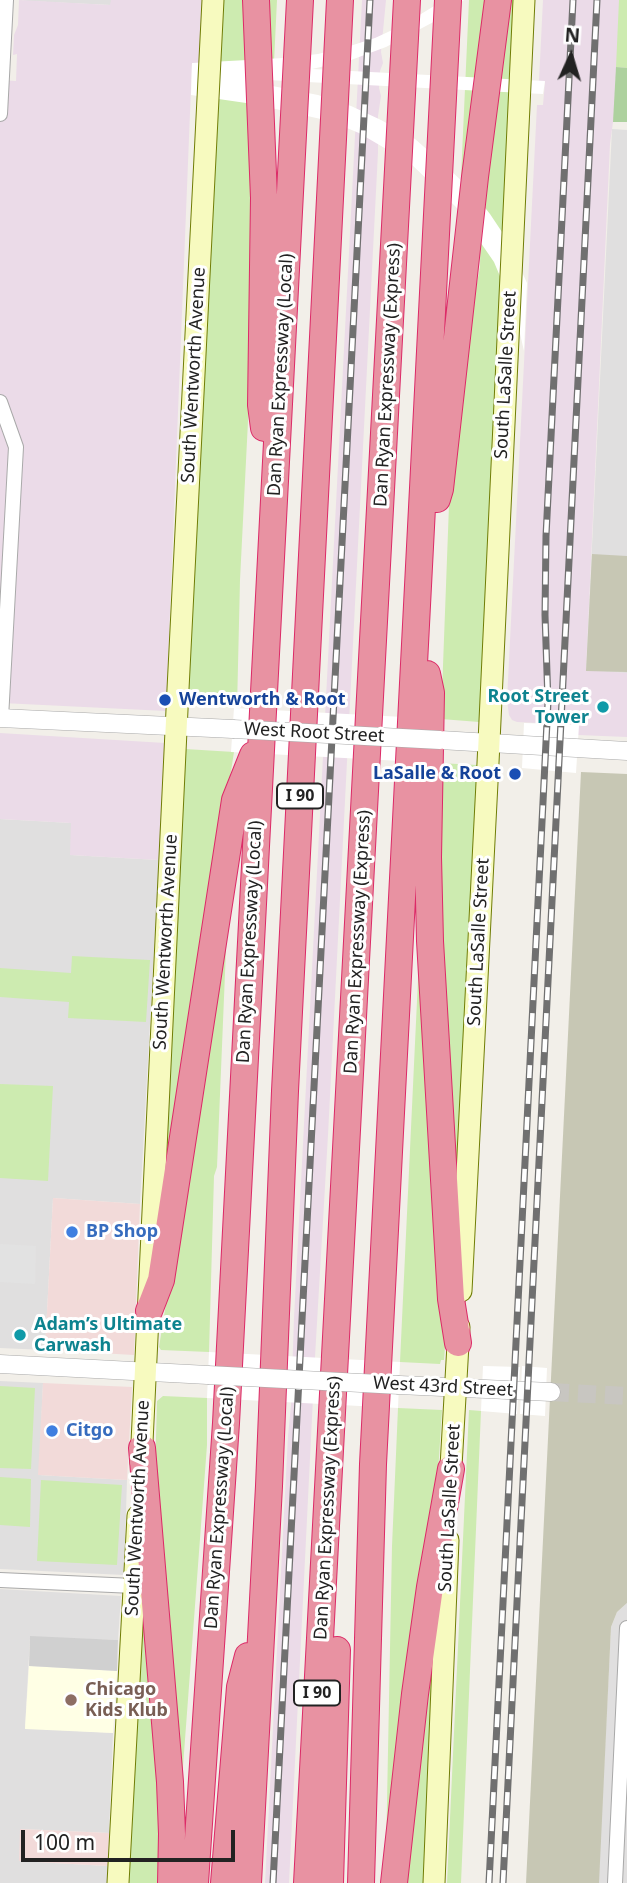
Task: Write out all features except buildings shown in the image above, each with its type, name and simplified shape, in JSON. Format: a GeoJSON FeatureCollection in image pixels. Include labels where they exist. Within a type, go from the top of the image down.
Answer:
{"type":"FeatureCollection","features":[{"type":"Feature","properties":{"kind":"highway"},"geometry":{"type":"LineString","coordinates":[[256,0],[264,198],[261,405],[274,514]]}},
{"type":"Feature","properties":{"kind":"highway","name":"Dan Ryan Expressway (Local)"},"geometry":{"type":"LineString","coordinates":[[195,1883],[226,1423],[300,0]]}},
{"type":"Feature","properties":{"kind":"highway","name":"I 90"},"geometry":{"type":"LineString","coordinates":[[248,1883],[270,1486],[285,1090],[341,0]]}},
{"type":"Feature","properties":{"kind":"highway","name":"Dan Ryan Expressway (Express)"},"geometry":{"type":"LineString","coordinates":[[307,1883],[407,0]]}},
{"type":"Feature","properties":{"kind":"highway"},"geometry":{"type":"LineString","coordinates":[[361,1883],[373,1464],[449,0]]}},
{"type":"Feature","properties":{"kind":"highway"},"geometry":{"type":"LineString","coordinates":[[420,551],[440,489],[498,0]]}},
{"type":"Feature","properties":{"kind":"highway"},"geometry":{"type":"LineString","coordinates":[[417,616],[431,693],[428,857],[430,940],[451,1299],[458,1343]]}},
{"type":"Feature","properties":{"kind":"highway"},"geometry":{"type":"LineString","coordinates":[[149,1311],[160,1280],[235,800],[261,737]]}},
{"type":"Feature","properties":{"kind":"highway"},"geometry":{"type":"LineString","coordinates":[[142,1448],[170,1782],[171,1883]]}},
{"type":"Feature","properties":{"kind":"highway"},"geometry":{"type":"LineString","coordinates":[[394,1883],[430,1587],[451,1469]]}},
{"type":"Feature","properties":{"kind":"highway"},"geometry":{"type":"LineString","coordinates":[[328,1503],[339,1585],[330,1883]]}},
{"type":"Feature","properties":{"kind":"highway"},"geometry":{"type":"LineString","coordinates":[[224,1883],[240,1687],[263,1593]]}},
{"type":"Feature","properties":{"kind":"main road","name":"South Wentworth Avenue"},"geometry":{"type":"LineString","coordinates":[[118,1883],[149,1311],[213,0]]}},
{"type":"Feature","properties":{"kind":"main road","name":"South LaSalle Street"},"geometry":{"type":"LineString","coordinates":[[434,1883],[451,1469],[524,0]]}},
{"type":"Feature","properties":{"kind":"street"},"geometry":{"type":"LineString","coordinates":[[0,114],[6,0]]}},
{"type":"Feature","properties":{"kind":"street"},"geometry":{"type":"LineString","coordinates":[[0,402],[16,447],[1,718]]}},
{"type":"Feature","properties":{"kind":"street","name":"West Root Street"},"geometry":{"type":"LineString","coordinates":[[1,718],[627,751]]}},
{"type":"Feature","properties":{"kind":"street","name":"West 43rd Street"},"geometry":{"type":"LineString","coordinates":[[0,1364],[551,1392]]}},
{"type":"Feature","properties":{"kind":"street"},"geometry":{"type":"LineString","coordinates":[[0,1580],[134,1586]]}},
{"type":"Feature","properties":{"kind":"street"},"geometry":{"type":"LineString","coordinates":[[615,1883],[622,1827],[627,1628]]}},
{"type":"Feature","properties":{"kind":"shaded area"},"geometry":{"type":"Polygon","coordinates":[[[19,0],[111,0],[111,5],[27,1],[19,0]]]}},
{"type":"Feature","properties":{"kind":"shaded area"},"geometry":{"type":"Polygon","coordinates":[[[19,0],[110,5],[111,0],[203,0],[200,63],[192,63],[166,711],[2,703],[0,80],[16,81],[17,54],[13,55],[19,0]]]}},
{"type":"Feature","properties":{"kind":"shaded area"},"geometry":{"type":"Polygon","coordinates":[[[362,0],[386,0],[379,88],[381,96],[328,1135],[289,1883],[265,1883],[291,1405],[362,0]]]}},
{"type":"Feature","properties":{"kind":"shaded area"},"geometry":{"type":"Polygon","coordinates":[[[543,0],[627,0],[627,122],[613,122],[610,144],[586,670],[627,673],[627,737],[578,735],[578,725],[517,722],[509,715],[507,700],[537,105],[543,105],[545,82],[539,81],[543,0]]]}},
{"type":"Feature","properties":{"kind":"shaded area"},"geometry":{"type":"Polygon","coordinates":[[[612,129],[627,130],[627,673],[586,671],[612,129]]]}},
{"type":"Feature","properties":{"kind":"shaded area"},"geometry":{"type":"Polygon","coordinates":[[[592,554],[627,556],[627,672],[586,671],[592,554]]]}},
{"type":"Feature","properties":{"kind":"shaded area"},"geometry":{"type":"Polygon","coordinates":[[[0,733],[165,743],[159,860],[70,855],[71,823],[0,819],[0,733]]]}},
{"type":"Feature","properties":{"kind":"shaded area"},"geometry":{"type":"Polygon","coordinates":[[[581,772],[627,774],[627,1603],[617,1612],[611,1627],[599,1883],[526,1883],[581,772]]]}},
{"type":"Feature","properties":{"kind":"shaded area"},"geometry":{"type":"Polygon","coordinates":[[[0,819],[72,823],[71,855],[159,860],[140,1204],[53,1198],[45,1350],[0,1348],[0,819]]]}},
{"type":"Feature","properties":{"kind":"shaded area"},"geometry":{"type":"Polygon","coordinates":[[[53,1198],[140,1204],[134,1355],[45,1350],[53,1198]]]}},
{"type":"Feature","properties":{"kind":"shaded area"},"geometry":{"type":"Polygon","coordinates":[[[0,1244],[36,1246],[35,1284],[0,1282],[0,1244]]]}},
{"type":"Feature","properties":{"kind":"shaded area"},"geometry":{"type":"Polygon","coordinates":[[[0,1381],[43,1383],[39,1475],[127,1480],[124,1575],[0,1569],[0,1381]]]}},
{"type":"Feature","properties":{"kind":"shaded area"},"geometry":{"type":"Polygon","coordinates":[[[43,1383],[132,1387],[127,1480],[38,1475],[43,1383]]]}},
{"type":"Feature","properties":{"kind":"shaded area"},"geometry":{"type":"Polygon","coordinates":[[[0,1589],[121,1596],[118,1640],[30,1637],[25,1728],[113,1733],[109,1833],[21,1829],[19,1861],[108,1866],[107,1883],[0,1883],[0,1589]]]}},
{"type":"Feature","properties":{"kind":"shaded area"},"geometry":{"type":"Polygon","coordinates":[[[627,1603],[627,1883],[598,1883],[611,1627],[617,1612],[627,1603]]]}},
{"type":"Feature","properties":{"kind":"shaded area"},"geometry":{"type":"Polygon","coordinates":[[[30,1636],[118,1640],[117,1671],[29,1666],[30,1636]]]}},
{"type":"Feature","properties":{"kind":"shaded area","name":"Chicago Kids Klub"},"geometry":{"type":"Polygon","coordinates":[[[29,1666],[117,1671],[113,1733],[25,1729],[29,1666]]]}},
{"type":"Feature","properties":{"kind":"shaded area"},"geometry":{"type":"Polygon","coordinates":[[[20,1829],[109,1833],[108,1866],[19,1861],[20,1829]]]}},
{"type":"Feature","properties":{"kind":"green space"},"geometry":{"type":"Polygon","coordinates":[[[224,0],[247,0],[254,302],[240,580],[237,708],[192,706],[188,700],[224,0]]]}},
{"type":"Feature","properties":{"kind":"green space"},"geometry":{"type":"Polygon","coordinates":[[[267,0],[277,0],[273,83],[268,49],[267,0]]]}},
{"type":"Feature","properties":{"kind":"green space"},"geometry":{"type":"Polygon","coordinates":[[[469,0],[489,0],[467,177],[461,177],[469,0]]]}},
{"type":"Feature","properties":{"kind":"green space"},"geometry":{"type":"Polygon","coordinates":[[[506,0],[515,0],[479,722],[441,719],[449,505],[455,428],[480,267],[481,198],[506,0]]]}},
{"type":"Feature","properties":{"kind":"green space"},"geometry":{"type":"Polygon","coordinates":[[[619,0],[627,0],[627,68],[616,67],[619,0]]]}},
{"type":"Feature","properties":{"kind":"green space"},"geometry":{"type":"Polygon","coordinates":[[[616,67],[627,68],[627,122],[613,122],[616,67]]]}},
{"type":"Feature","properties":{"kind":"green space"},"geometry":{"type":"Polygon","coordinates":[[[185,749],[234,752],[169,1169],[164,1169],[173,1010],[185,749]]]}},
{"type":"Feature","properties":{"kind":"green space"},"geometry":{"type":"Polygon","coordinates":[[[439,763],[477,765],[455,1209],[438,898],[439,763]]]}},
{"type":"Feature","properties":{"kind":"green space"},"geometry":{"type":"Polygon","coordinates":[[[227,925],[217,1167],[214,1176],[209,1352],[161,1350],[159,1347],[227,925]]]}},
{"type":"Feature","properties":{"kind":"green space"},"geometry":{"type":"Polygon","coordinates":[[[72,956],[150,960],[146,1022],[68,1018],[69,1002],[0,997],[0,968],[71,973],[72,956]]]}},
{"type":"Feature","properties":{"kind":"green space"},"geometry":{"type":"Polygon","coordinates":[[[419,958],[445,1347],[444,1360],[441,1360],[440,1364],[400,1362],[419,958]]]}},
{"type":"Feature","properties":{"kind":"green space"},"geometry":{"type":"Polygon","coordinates":[[[0,1084],[53,1086],[48,1181],[0,1178],[0,1084]]]}},
{"type":"Feature","properties":{"kind":"green space"},"geometry":{"type":"Polygon","coordinates":[[[0,1386],[35,1388],[31,1469],[0,1468],[0,1386]]]}},
{"type":"Feature","properties":{"kind":"green space"},"geometry":{"type":"Polygon","coordinates":[[[163,1396],[207,1398],[207,1445],[181,1793],[155,1475],[157,1401],[163,1396]]]}},
{"type":"Feature","properties":{"kind":"green space"},"geometry":{"type":"Polygon","coordinates":[[[398,1408],[442,1410],[438,1473],[386,1853],[392,1546],[398,1408]]]}},
{"type":"Feature","properties":{"kind":"green space"},"geometry":{"type":"Polygon","coordinates":[[[469,1410],[481,1411],[461,1883],[447,1883],[469,1410]]]}},
{"type":"Feature","properties":{"kind":"green space"},"geometry":{"type":"Polygon","coordinates":[[[0,1477],[31,1479],[30,1527],[0,1525],[0,1477]]]}},
{"type":"Feature","properties":{"kind":"green space"},"geometry":{"type":"Polygon","coordinates":[[[41,1480],[122,1485],[117,1565],[37,1561],[41,1480]]]}},
{"type":"Feature","properties":{"kind":"green space"},"geometry":{"type":"Polygon","coordinates":[[[141,1618],[148,1618],[163,1883],[128,1883],[141,1618]]]}},
{"type":"Feature","properties":{"kind":"green space"},"geometry":{"type":"Polygon","coordinates":[[[435,1639],[423,1883],[403,1883],[435,1639]]]}},
{"type":"Feature","properties":{"kind":"pier"},"geometry":{"type":"Polygon","coordinates":[[[444,0],[464,0],[443,17],[386,47],[351,60],[312,69],[545,81],[543,94],[247,81],[318,95],[381,120],[415,139],[470,189],[508,241],[527,283],[524,351],[515,312],[494,262],[456,207],[410,163],[359,133],[330,121],[253,104],[191,95],[192,63],[284,58],[318,54],[350,46],[403,25],[444,0]]]}},
{"type":"Feature","properties":{"kind":"pier"},"geometry":{"type":"Polygon","coordinates":[[[234,708],[441,719],[439,763],[231,752],[234,708]]]}},
{"type":"Feature","properties":{"kind":"pier"},"geometry":{"type":"Polygon","coordinates":[[[524,723],[579,725],[576,773],[522,768],[524,723]]]}},
{"type":"Feature","properties":{"kind":"pier"},"geometry":{"type":"Polygon","coordinates":[[[209,1352],[400,1362],[398,1408],[207,1398],[209,1352]]]}},
{"type":"Feature","properties":{"kind":"pier"},"geometry":{"type":"Polygon","coordinates":[[[483,1366],[520,1367],[517,1414],[481,1411],[483,1366]]]}},
{"type":"Feature","properties":{"kind":"pier"},"geometry":{"type":"Polygon","coordinates":[[[522,1366],[547,1368],[545,1416],[520,1414],[522,1366]]]}},
{"type":"Feature","properties":{"kind":"tunnel"},"geometry":{"type":"LineString","coordinates":[[551,1392],[627,1396]]}},
{"type":"Feature","properties":{"kind":"railway"},"geometry":{"type":"LineString","coordinates":[[273,1883],[370,0]]}},
{"type":"Feature","properties":{"kind":"railway"},"geometry":{"type":"LineString","coordinates":[[489,1883],[548,702],[546,536],[573,0]]}},
{"type":"Feature","properties":{"kind":"railway"},"geometry":{"type":"LineString","coordinates":[[503,1883],[597,0]]}},
{"type":"Feature","properties":{"kind":"place","name":"Wentworth & Root"},"geometry":{"type":"Point","coordinates":[165,700]}},
{"type":"Feature","properties":{"kind":"place","name":"Root Street Tower"},"geometry":{"type":"Point","coordinates":[603,707]}},
{"type":"Feature","properties":{"kind":"place","name":"LaSalle & Root"},"geometry":{"type":"Point","coordinates":[515,774]}},
{"type":"Feature","properties":{"kind":"place","name":"BP Shop"},"geometry":{"type":"Point","coordinates":[72,1232]}},
{"type":"Feature","properties":{"kind":"place","name":"Adam’s Ultimate Carwash"},"geometry":{"type":"Point","coordinates":[20,1335]}},
{"type":"Feature","properties":{"kind":"place","name":"Citgo"},"geometry":{"type":"Point","coordinates":[52,1431]}},
{"type":"Feature","properties":{"kind":"place","name":"Chicago Kids Klub"},"geometry":{"type":"Point","coordinates":[71,1700]}}]}
